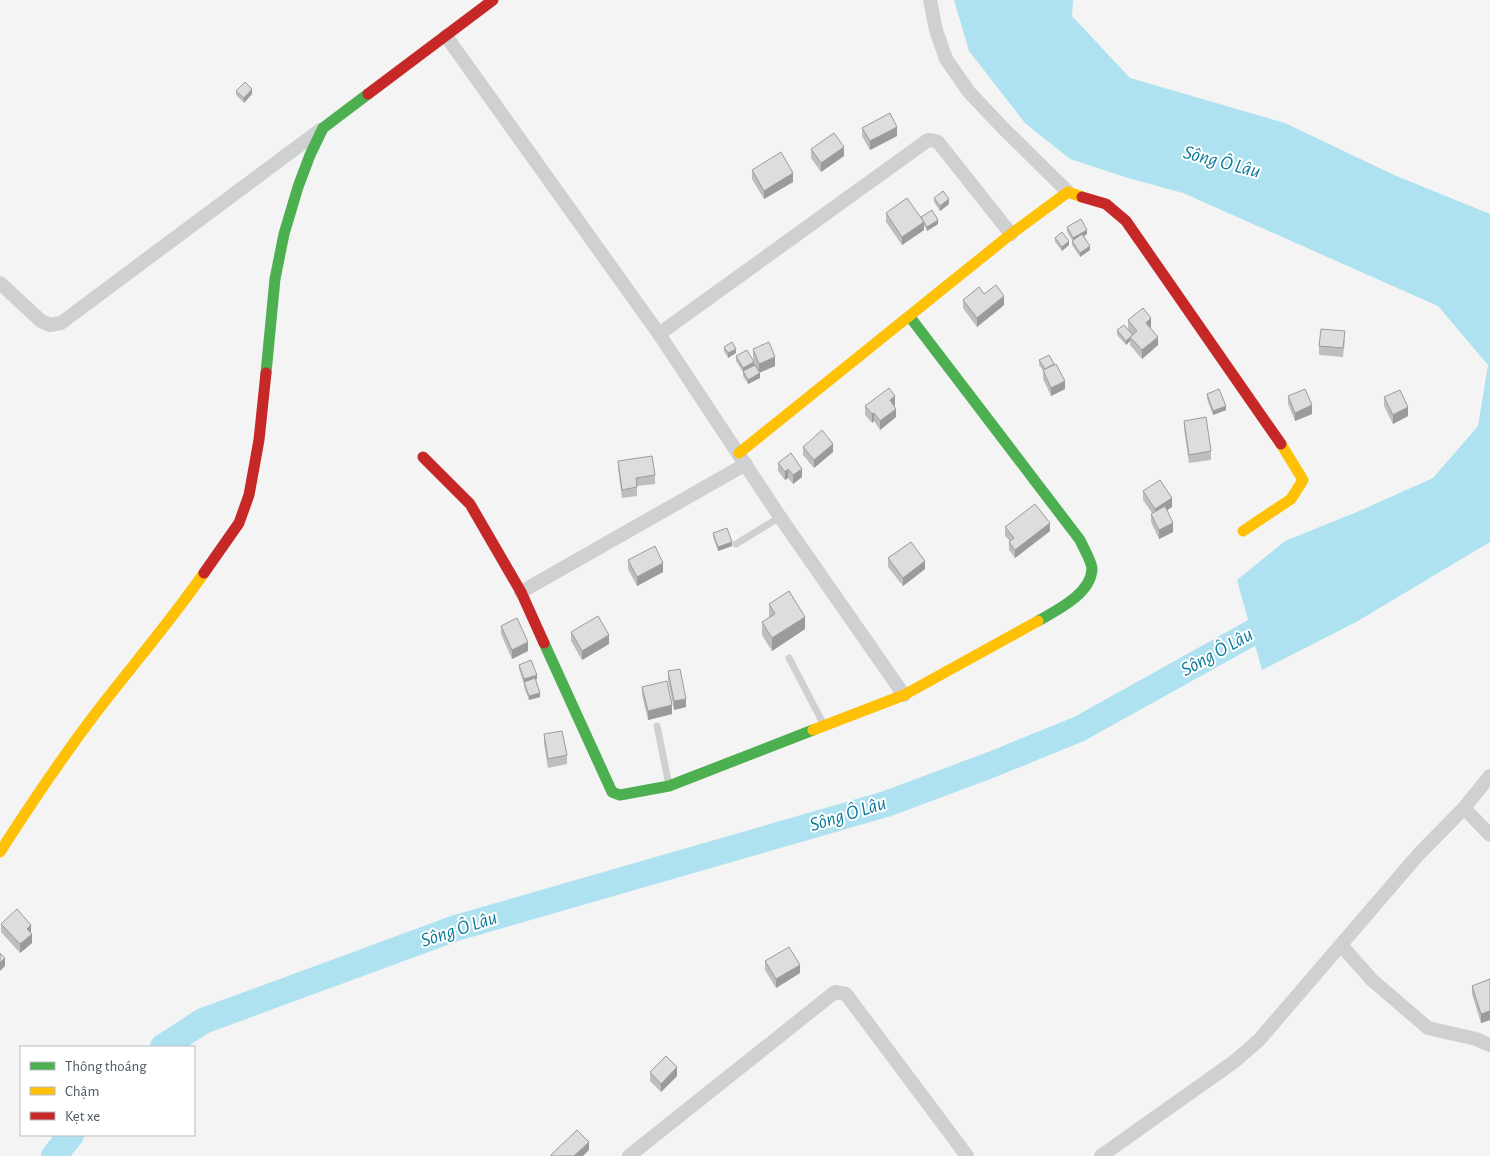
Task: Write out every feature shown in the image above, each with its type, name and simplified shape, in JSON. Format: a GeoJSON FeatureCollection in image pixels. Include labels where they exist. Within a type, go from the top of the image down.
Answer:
{"type":"FeatureCollection","features":[{"type":"Feature","properties":{"kind":"street"},"geometry":{"type":"LineString","coordinates":[[0,283],[41,322],[50,325],[61,323],[493,0]]}},
{"type":"Feature","properties":{"kind":"street"},"geometry":{"type":"LineString","coordinates":[[930,0],[936,30],[946,59],[969,92],[1068,192],[1106,204],[1126,221],[1273,431],[1303,480],[1291,499],[1243,530]]}},
{"type":"Feature","properties":{"kind":"street"},"geometry":{"type":"LineString","coordinates":[[446,36],[659,334],[780,517],[904,695]]}},
{"type":"Feature","properties":{"kind":"street"},"geometry":{"type":"LineString","coordinates":[[0,852],[46,780],[95,714],[180,608],[239,523],[249,495],[259,440],[276,279],[284,234],[298,187],[323,128]]}},
{"type":"Feature","properties":{"kind":"street"},"geometry":{"type":"LineString","coordinates":[[659,334],[928,140],[938,142],[1011,234]]}},
{"type":"Feature","properties":{"kind":"street"},"geometry":{"type":"LineString","coordinates":[[522,592],[743,459],[1011,234],[1068,192]]}},
{"type":"Feature","properties":{"kind":"street"},"geometry":{"type":"LineString","coordinates":[[423,457],[470,504],[522,592],[612,792],[620,795],[669,786],[904,695],[1068,604],[1087,585],[1092,568],[1080,540],[910,317]]}},
{"type":"Feature","properties":{"kind":"street"},"geometry":{"type":"LineString","coordinates":[[1101,1156],[1235,1061],[1259,1040],[1418,855],[1464,808],[1490,776]]}},
{"type":"Feature","properties":{"kind":"street"},"geometry":{"type":"LineString","coordinates":[[1464,808],[1490,835]]}},
{"type":"Feature","properties":{"kind":"street"},"geometry":{"type":"LineString","coordinates":[[1341,945],[1372,980],[1428,1028],[1476,1039],[1490,1045]]}},
{"type":"Feature","properties":{"kind":"street"},"geometry":{"type":"LineString","coordinates":[[629,1156],[835,992],[838,992],[846,994],[967,1156]]}},
{"type":"Feature","properties":{"kind":"lane"},"geometry":{"type":"LineString","coordinates":[[736,544],[780,517]]}},
{"type":"Feature","properties":{"kind":"lane"},"geometry":{"type":"LineString","coordinates":[[790,658],[824,725]]}},
{"type":"Feature","properties":{"kind":"lane"},"geometry":{"type":"LineString","coordinates":[[657,726],[669,786]]}},
{"type":"Feature","properties":{"kind":"water"},"geometry":{"type":"Polygon","coordinates":[[[954,0],[1073,0],[1072,16],[1130,78],[1285,123],[1394,175],[1490,214],[1490,542],[1356,622],[1262,670],[1237,580],[1285,541],[1357,512],[1433,478],[1478,426],[1488,365],[1438,306],[1183,193],[1070,159],[1025,123],[969,51],[954,0]]]}},
{"type":"Feature","properties":{"kind":"building"},"geometry":{"type":"Polygon","coordinates":[[[245,82],[252,89],[244,98],[236,91],[245,82]]]}},
{"type":"Feature","properties":{"kind":"building"},"geometry":{"type":"Polygon","coordinates":[[[890,113],[897,127],[870,141],[862,128],[890,113]]]}},
{"type":"Feature","properties":{"kind":"building"},"geometry":{"type":"Polygon","coordinates":[[[834,133],[844,147],[821,163],[811,149],[834,133]]]}},
{"type":"Feature","properties":{"kind":"building"},"geometry":{"type":"Polygon","coordinates":[[[781,152],[793,173],[764,191],[752,170],[781,152]]]}},
{"type":"Feature","properties":{"kind":"building"},"geometry":{"type":"Polygon","coordinates":[[[943,191],[949,199],[940,206],[934,198],[943,191]]]}},
{"type":"Feature","properties":{"kind":"building"},"geometry":{"type":"Polygon","coordinates":[[[907,198],[924,222],[902,237],[886,213],[907,198]]]}},
{"type":"Feature","properties":{"kind":"building"},"geometry":{"type":"Polygon","coordinates":[[[932,210],[938,220],[927,227],[921,217],[932,210]]]}},
{"type":"Feature","properties":{"kind":"building"},"geometry":{"type":"Polygon","coordinates":[[[1081,219],[1087,230],[1073,238],[1067,227],[1081,219]]]}},
{"type":"Feature","properties":{"kind":"building"},"geometry":{"type":"Polygon","coordinates":[[[1062,232],[1069,241],[1062,247],[1055,238],[1062,232]]]}},
{"type":"Feature","properties":{"kind":"building"},"geometry":{"type":"Polygon","coordinates":[[[1082,234],[1090,246],[1080,253],[1072,241],[1082,234]]]}},
{"type":"Feature","properties":{"kind":"building"},"geometry":{"type":"Polygon","coordinates":[[[996,285],[1004,296],[977,318],[963,300],[979,287],[984,294],[996,285]]]}},
{"type":"Feature","properties":{"kind":"building"},"geometry":{"type":"Polygon","coordinates":[[[1143,308],[1151,318],[1146,323],[1158,337],[1142,350],[1130,337],[1137,331],[1128,320],[1143,308]]]}},
{"type":"Feature","properties":{"kind":"building"},"geometry":{"type":"Polygon","coordinates":[[[1124,325],[1133,335],[1126,341],[1117,330],[1124,325]]]}},
{"type":"Feature","properties":{"kind":"building"},"geometry":{"type":"Polygon","coordinates":[[[1321,329],[1345,331],[1343,348],[1319,346],[1321,329]]]}},
{"type":"Feature","properties":{"kind":"building"},"geometry":{"type":"Polygon","coordinates":[[[732,342],[736,349],[728,353],[724,347],[732,342]]]}},
{"type":"Feature","properties":{"kind":"building"},"geometry":{"type":"Polygon","coordinates":[[[769,342],[775,357],[759,364],[753,349],[769,342]]]}},
{"type":"Feature","properties":{"kind":"building"},"geometry":{"type":"Polygon","coordinates":[[[747,350],[754,362],[743,368],[736,356],[747,350]]]}},
{"type":"Feature","properties":{"kind":"building"},"geometry":{"type":"Polygon","coordinates":[[[1049,355],[1054,364],[1045,369],[1039,360],[1049,355]]]}},
{"type":"Feature","properties":{"kind":"building"},"geometry":{"type":"Polygon","coordinates":[[[1056,364],[1065,381],[1051,388],[1043,370],[1056,364]]]}},
{"type":"Feature","properties":{"kind":"building"},"geometry":{"type":"Polygon","coordinates":[[[755,365],[760,373],[748,380],[743,371],[755,365]]]}},
{"type":"Feature","properties":{"kind":"building"},"geometry":{"type":"Polygon","coordinates":[[[889,388],[895,396],[890,400],[896,409],[880,421],[865,406],[889,388]]]}},
{"type":"Feature","properties":{"kind":"building"},"geometry":{"type":"Polygon","coordinates":[[[1219,389],[1226,406],[1213,411],[1207,394],[1219,389]]]}},
{"type":"Feature","properties":{"kind":"building"},"geometry":{"type":"Polygon","coordinates":[[[1305,389],[1312,405],[1295,413],[1288,396],[1305,389]]]}},
{"type":"Feature","properties":{"kind":"building"},"geometry":{"type":"Polygon","coordinates":[[[1400,390],[1408,407],[1393,415],[1384,397],[1400,390]]]}},
{"type":"Feature","properties":{"kind":"building"},"geometry":{"type":"Polygon","coordinates":[[[1206,417],[1211,451],[1189,455],[1184,421],[1206,417]]]}},
{"type":"Feature","properties":{"kind":"building"},"geometry":{"type":"Polygon","coordinates":[[[822,430],[833,444],[814,460],[803,447],[822,430]]]}},
{"type":"Feature","properties":{"kind":"building"},"geometry":{"type":"Polygon","coordinates":[[[791,453],[802,469],[793,475],[788,469],[785,472],[778,463],[791,453]]]}},
{"type":"Feature","properties":{"kind":"building"},"geometry":{"type":"Polygon","coordinates":[[[652,456],[655,475],[636,478],[637,487],[622,490],[618,461],[652,456]]]}},
{"type":"Feature","properties":{"kind":"building"},"geometry":{"type":"Polygon","coordinates":[[[1160,480],[1172,498],[1155,509],[1143,491],[1160,480]]]}},
{"type":"Feature","properties":{"kind":"building"},"geometry":{"type":"Polygon","coordinates":[[[1035,504],[1050,523],[1015,550],[1009,542],[1014,538],[1005,527],[1035,504]]]}},
{"type":"Feature","properties":{"kind":"building"},"geometry":{"type":"Polygon","coordinates":[[[1165,506],[1173,523],[1159,530],[1151,514],[1165,506]]]}},
{"type":"Feature","properties":{"kind":"building"},"geometry":{"type":"Polygon","coordinates":[[[727,528],[732,542],[718,547],[713,533],[727,528]]]}},
{"type":"Feature","properties":{"kind":"building"},"geometry":{"type":"Polygon","coordinates":[[[911,542],[925,561],[903,578],[888,558],[911,542]]]}},
{"type":"Feature","properties":{"kind":"building"},"geometry":{"type":"Polygon","coordinates":[[[655,546],[663,563],[637,577],[628,560],[655,546]]]}},
{"type":"Feature","properties":{"kind":"building"},"geometry":{"type":"Polygon","coordinates":[[[789,591],[805,617],[772,638],[762,622],[775,614],[769,604],[789,591]]]}},
{"type":"Feature","properties":{"kind":"building"},"geometry":{"type":"Polygon","coordinates":[[[598,616],[609,635],[582,651],[571,632],[598,616]]]}},
{"type":"Feature","properties":{"kind":"building"},"geometry":{"type":"Polygon","coordinates":[[[517,618],[528,642],[512,650],[501,626],[517,618]]]}},
{"type":"Feature","properties":{"kind":"building"},"geometry":{"type":"Polygon","coordinates":[[[531,660],[537,675],[524,679],[519,665],[531,660]]]}},
{"type":"Feature","properties":{"kind":"building"},"geometry":{"type":"Polygon","coordinates":[[[680,669],[686,699],[674,701],[668,671],[680,669]]]}},
{"type":"Feature","properties":{"kind":"building"},"geometry":{"type":"Polygon","coordinates":[[[535,678],[540,693],[529,696],[524,682],[535,678]]]}},
{"type":"Feature","properties":{"kind":"building"},"geometry":{"type":"Polygon","coordinates":[[[667,681],[672,705],[648,711],[642,687],[667,681]]]}},
{"type":"Feature","properties":{"kind":"building"},"geometry":{"type":"Polygon","coordinates":[[[562,731],[567,755],[548,759],[544,734],[562,731]]]}},
{"type":"Feature","properties":{"kind":"building"},"geometry":{"type":"Polygon","coordinates":[[[17,909],[31,925],[27,929],[32,934],[20,944],[1,924],[17,909]]]}},
{"type":"Feature","properties":{"kind":"building"},"geometry":{"type":"Polygon","coordinates":[[[789,947],[800,965],[776,979],[765,961],[789,947]]]}},
{"type":"Feature","properties":{"kind":"building"},"geometry":{"type":"Polygon","coordinates":[[[0,953],[5,958],[0,963],[0,953]]]}},
{"type":"Feature","properties":{"kind":"building"},"geometry":{"type":"Polygon","coordinates":[[[1490,979],[1490,1011],[1481,1014],[1472,986],[1490,979]]]}},
{"type":"Feature","properties":{"kind":"building"},"geometry":{"type":"Polygon","coordinates":[[[666,1056],[677,1067],[661,1084],[650,1072],[666,1056]]]}},
{"type":"Feature","properties":{"kind":"building"},"geometry":{"type":"Polygon","coordinates":[[[577,1130],[589,1142],[574,1156],[551,1156],[551,1155],[577,1130]]]}},
{"type":"Feature","properties":{"kind":"waterway","name":"Sông Ô Lâu"},"geometry":{"type":"LineString","coordinates":[[165,1046],[203,1021],[456,928],[886,804],[993,764],[1079,729],[1282,616]]}},
{"type":"Feature","properties":{"kind":"waterway","name":"Sông Ô Lâu"},"geometry":{"type":"LineString","coordinates":[[54,1156],[70,1136]]}},
{"type":"Feature","properties":{"kind":"traffic: fast"},"geometry":{"type":"LineString","coordinates":[[266,373],[275,279],[284,234],[298,187],[323,128],[368,94]]}},
{"type":"Feature","properties":{"kind":"traffic: fast"},"geometry":{"type":"LineString","coordinates":[[910,317],[1080,540],[1092,566],[1090,578],[1079,594],[1038,621]]}},
{"type":"Feature","properties":{"kind":"traffic: fast"},"geometry":{"type":"LineString","coordinates":[[544,643],[612,792],[620,795],[669,786],[813,730]]}},
{"type":"Feature","properties":{"kind":"traffic: slow"},"geometry":{"type":"LineString","coordinates":[[739,453],[1011,234],[1068,192],[1082,197]]}},
{"type":"Feature","properties":{"kind":"traffic: slow"},"geometry":{"type":"LineString","coordinates":[[1243,531],[1291,499],[1303,480],[1281,444]]}},
{"type":"Feature","properties":{"kind":"traffic: slow"},"geometry":{"type":"LineString","coordinates":[[0,852],[82,731],[204,573]]}},
{"type":"Feature","properties":{"kind":"traffic: slow"},"geometry":{"type":"LineString","coordinates":[[813,730],[904,695],[1038,621]]}},
{"type":"Feature","properties":{"kind":"traffic: jam"},"geometry":{"type":"LineString","coordinates":[[368,94],[493,0]]}},
{"type":"Feature","properties":{"kind":"traffic: jam"},"geometry":{"type":"LineString","coordinates":[[1082,197],[1106,204],[1126,221],[1281,444]]}},
{"type":"Feature","properties":{"kind":"traffic: jam"},"geometry":{"type":"LineString","coordinates":[[204,573],[239,523],[249,495],[259,440],[266,373]]}},
{"type":"Feature","properties":{"kind":"traffic: jam"},"geometry":{"type":"LineString","coordinates":[[423,457],[470,504],[521,592],[544,643]]}}]}
